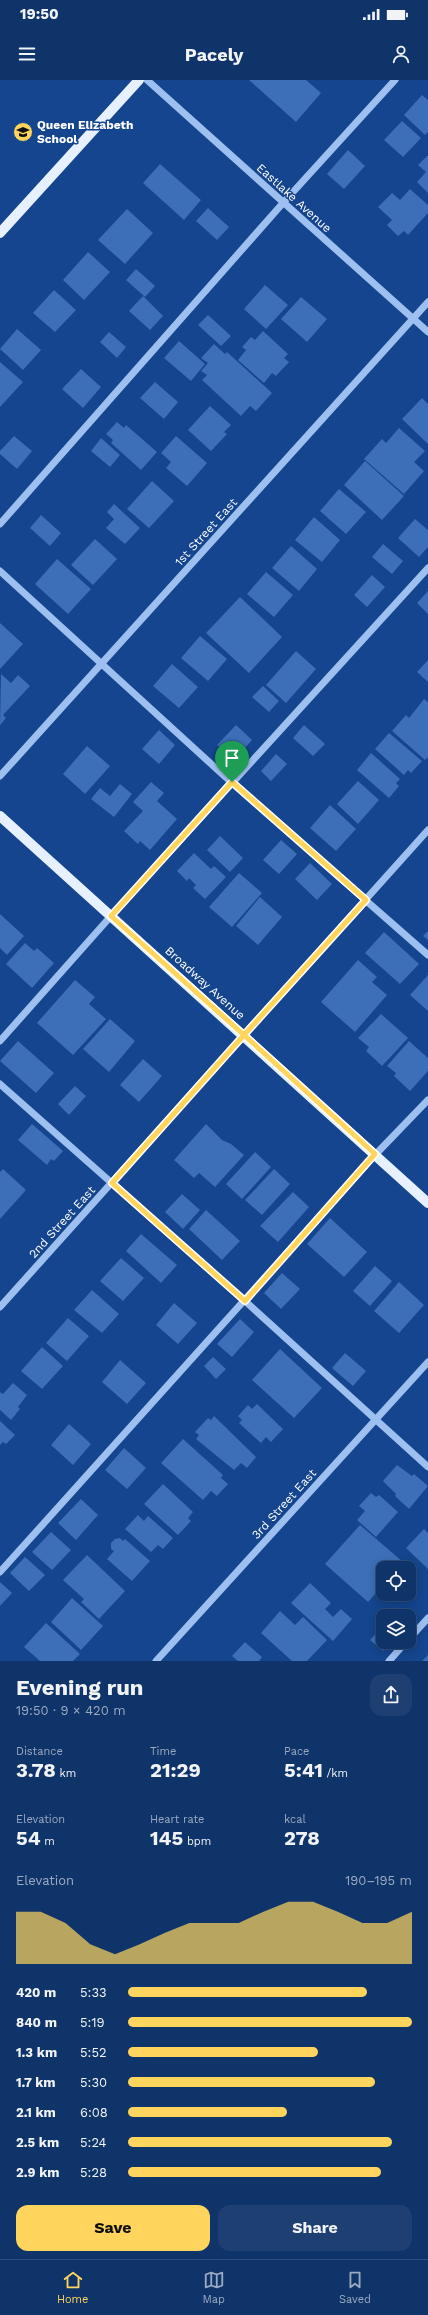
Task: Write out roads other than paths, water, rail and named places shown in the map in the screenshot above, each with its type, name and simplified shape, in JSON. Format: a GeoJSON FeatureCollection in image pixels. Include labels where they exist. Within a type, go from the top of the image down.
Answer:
{"type":"FeatureCollection","features":[{"type":"Feature","properties":{"kind":"main road"},"geometry":{"type":"LineString","coordinates":[[0,233],[139,80]]}},
{"type":"Feature","properties":{"kind":"main road","name":"Broadway Avenue"},"geometry":{"type":"LineString","coordinates":[[0,816],[244,1035],[428,1203]]}},
{"type":"Feature","properties":{"kind":"street","name":"Eastlake Avenue"},"geometry":{"type":"LineString","coordinates":[[147,80],[428,332]]}},
{"type":"Feature","properties":{"kind":"street"},"geometry":{"type":"LineString","coordinates":[[0,524],[283,203],[396,80]]}},
{"type":"Feature","properties":{"kind":"street","name":"1st Street East"},"geometry":{"type":"LineString","coordinates":[[0,776],[428,302]]}},
{"type":"Feature","properties":{"kind":"street"},"geometry":{"type":"LineString","coordinates":[[0,1041],[232,782],[428,568]]}},
{"type":"Feature","properties":{"kind":"street"},"geometry":{"type":"LineString","coordinates":[[0,572],[232,782],[428,954]]}},
{"type":"Feature","properties":{"kind":"street","name":"2nd Street East"},"geometry":{"type":"LineString","coordinates":[[0,1307],[428,830]]}},
{"type":"Feature","properties":{"kind":"street"},"geometry":{"type":"LineString","coordinates":[[0,1084],[245,1301],[428,1467]]}},
{"type":"Feature","properties":{"kind":"street"},"geometry":{"type":"LineString","coordinates":[[0,1572],[245,1301],[375,1154],[428,1100]]}},
{"type":"Feature","properties":{"kind":"street","name":"3rd Street East"},"geometry":{"type":"LineString","coordinates":[[156,1661],[428,1362]]}},
{"type":"Feature","properties":{"kind":"street"},"geometry":{"type":"LineString","coordinates":[[416,1631],[428,1618]]}},
{"type":"Feature","properties":{"kind":"street"},"geometry":{"type":"LineString","coordinates":[[389,1661],[400,1649]]}},
{"type":"Feature","properties":{"kind":"place","name":"Queen Elizabeth School"},"geometry":{"type":"Point","coordinates":[23,132]}}]}
